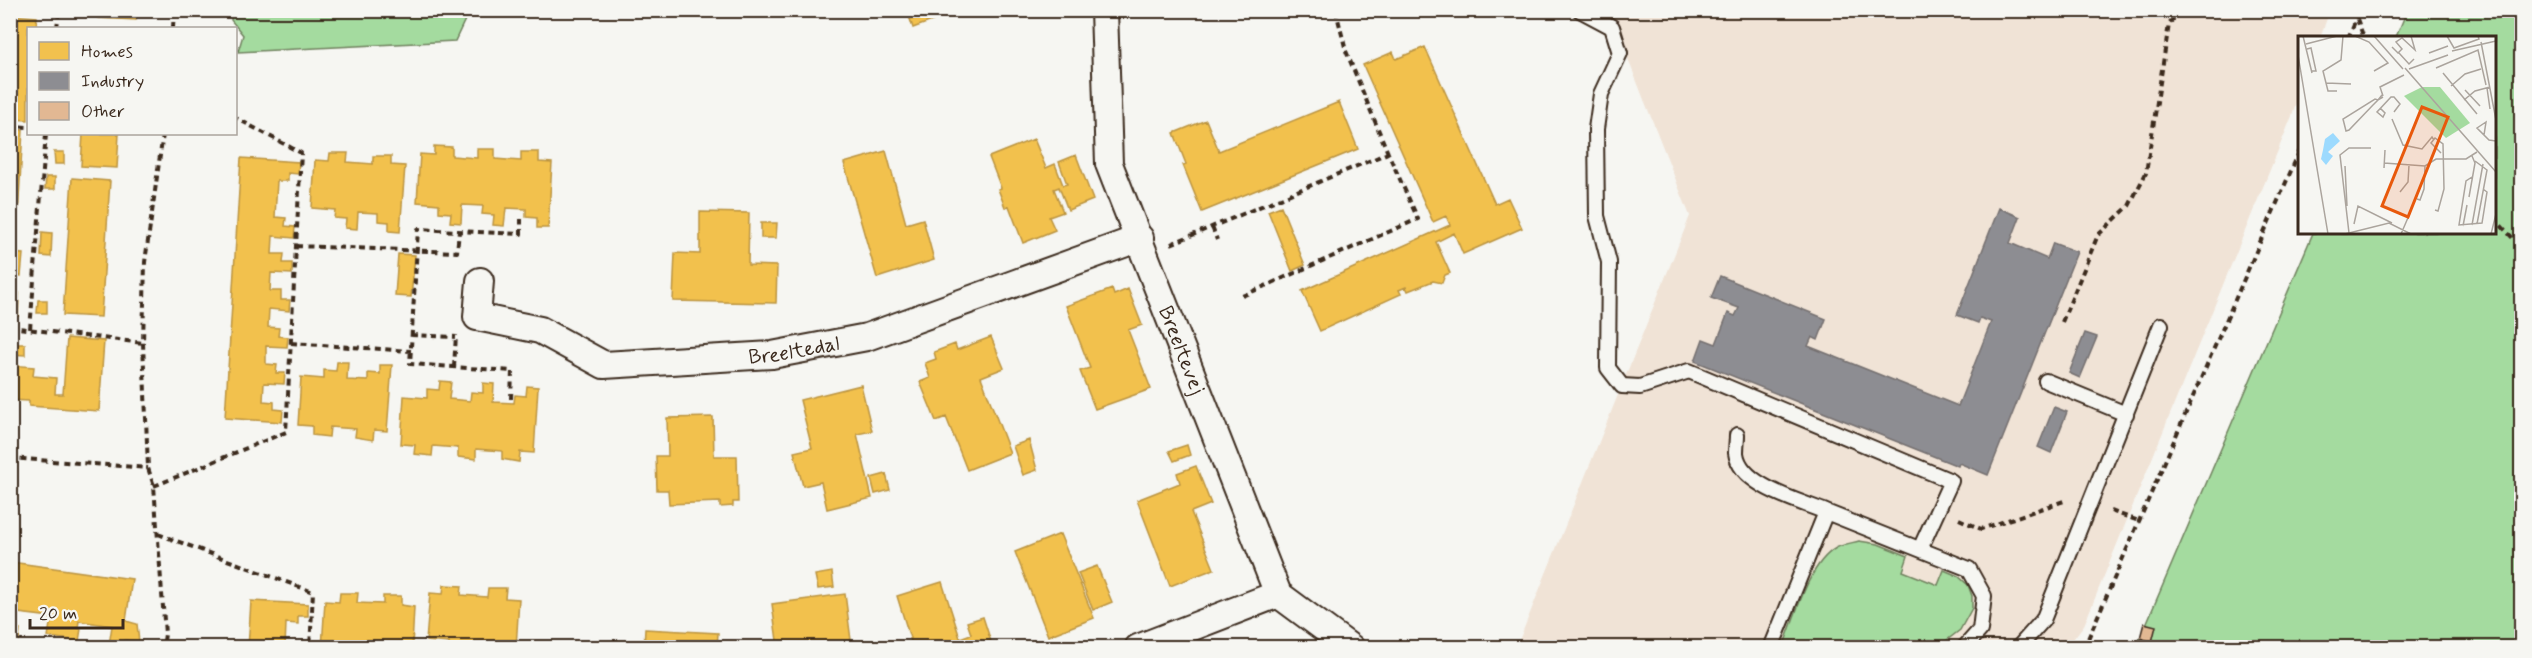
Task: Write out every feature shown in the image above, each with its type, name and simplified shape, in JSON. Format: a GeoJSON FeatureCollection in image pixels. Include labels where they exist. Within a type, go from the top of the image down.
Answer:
{"type":"FeatureCollection","features":[{"type":"Feature","properties":{"kind":"street","name":"Breeltevej"},"geometry":{"type":"LineString","coordinates":[[1104,10],[1109,164],[1278,594]]}},
{"type":"Feature","properties":{"kind":"street","name":"Breeltedal"},"geometry":{"type":"LineString","coordinates":[[480,281],[477,317],[540,330],[604,365],[772,355],[867,337],[1143,247]]}},
{"type":"Feature","properties":{"kind":"street"},"geometry":{"type":"LineString","coordinates":[[1138,648],[1278,594],[1351,648]]}},
{"type":"Feature","properties":{"kind":"lane"},"geometry":{"type":"LineString","coordinates":[[1580,10],[1612,27],[1620,53],[1601,94],[1596,129],[1598,216],[1609,262],[1608,368],[1622,386],[1640,387],[1689,371],[1951,481],[1920,549]]}},
{"type":"Feature","properties":{"kind":"lane"},"geometry":{"type":"LineString","coordinates":[[2018,648],[2043,620],[2161,325]]}},
{"type":"Feature","properties":{"kind":"lane"},"geometry":{"type":"LineString","coordinates":[[2046,381],[2126,414]]}},
{"type":"Feature","properties":{"kind":"lane"},"geometry":{"type":"LineString","coordinates":[[1737,435],[1736,455],[1745,472],[1756,483],[1969,569],[1984,596],[1980,630],[1964,648]]}},
{"type":"Feature","properties":{"kind":"lane"},"geometry":{"type":"LineString","coordinates":[[1771,648],[1826,512]]}},
{"type":"Feature","properties":{"kind":"path"},"geometry":{"type":"LineString","coordinates":[[57,27],[59,10]]}},
{"type":"Feature","properties":{"kind":"path"},"geometry":{"type":"LineString","coordinates":[[173,27],[174,10]]}},
{"type":"Feature","properties":{"kind":"path"},"geometry":{"type":"LineString","coordinates":[[1240,297],[1418,219],[1346,51],[1337,15],[1338,10]]}},
{"type":"Feature","properties":{"kind":"path"},"geometry":{"type":"LineString","coordinates":[[2062,322],[2098,236],[2129,206],[2146,173],[2169,24],[2182,10]]}},
{"type":"Feature","properties":{"kind":"path"},"geometry":{"type":"LineString","coordinates":[[2349,36],[2360,10]]}},
{"type":"Feature","properties":{"kind":"path"},"geometry":{"type":"LineString","coordinates":[[2356,18],[2363,36]]}},
{"type":"Feature","properties":{"kind":"path"},"geometry":{"type":"LineString","coordinates":[[154,486],[286,432],[301,153],[237,119]]}},
{"type":"Feature","properties":{"kind":"path"},"geometry":{"type":"LineString","coordinates":[[10,126],[27,127]]}},
{"type":"Feature","properties":{"kind":"path"},"geometry":{"type":"LineString","coordinates":[[30,329],[46,135]]}},
{"type":"Feature","properties":{"kind":"path"},"geometry":{"type":"LineString","coordinates":[[163,135],[145,262],[142,343],[148,468],[154,486],[165,634],[163,648]]}},
{"type":"Feature","properties":{"kind":"path"},"geometry":{"type":"LineString","coordinates":[[1143,247],[1212,227],[1388,153]]}},
{"type":"Feature","properties":{"kind":"path"},"geometry":{"type":"LineString","coordinates":[[2084,648],[2298,155]]}},
{"type":"Feature","properties":{"kind":"path"},"geometry":{"type":"LineString","coordinates":[[2496,220],[2522,248]]}},
{"type":"Feature","properties":{"kind":"path"},"geometry":{"type":"LineString","coordinates":[[1212,227],[1217,240]]}},
{"type":"Feature","properties":{"kind":"path"},"geometry":{"type":"LineString","coordinates":[[296,246],[457,252],[459,231]]}},
{"type":"Feature","properties":{"kind":"path"},"geometry":{"type":"LineString","coordinates":[[10,327],[142,343]]}},
{"type":"Feature","properties":{"kind":"path"},"geometry":{"type":"LineString","coordinates":[[411,335],[456,337]]}},
{"type":"Feature","properties":{"kind":"path"},"geometry":{"type":"LineString","coordinates":[[291,343],[411,351]]}},
{"type":"Feature","properties":{"kind":"path"},"geometry":{"type":"LineString","coordinates":[[10,458],[148,468]]}},
{"type":"Feature","properties":{"kind":"path"},"geometry":{"type":"LineString","coordinates":[[1937,510],[1981,529],[2070,500]]}},
{"type":"Feature","properties":{"kind":"path"},"geometry":{"type":"LineString","coordinates":[[2090,504],[2139,521]]}},
{"type":"Feature","properties":{"kind":"path"},"geometry":{"type":"LineString","coordinates":[[158,534],[313,592],[310,648]]}},
{"type":"Feature","properties":{"kind":"shaded area"},"geometry":{"type":"Polygon","coordinates":[[[1609,11],[2330,11],[2320,36],[2298,36],[2298,98],[2292,116],[2084,625],[2067,647],[1516,648],[1690,216],[1609,11]]]}},
{"type":"Feature","properties":{"kind":"green space"},"geometry":{"type":"Polygon","coordinates":[[[232,10],[469,10],[455,41],[238,52],[243,35],[231,20],[232,10]]]}},
{"type":"Feature","properties":{"kind":"green space"},"geometry":{"type":"Polygon","coordinates":[[[2407,11],[2521,11],[2521,647],[2136,648],[2313,234],[2496,234],[2496,36],[2396,36],[2407,11]]]}},
{"type":"Feature","properties":{"kind":"green space"},"geometry":{"type":"Polygon","coordinates":[[[1859,541],[1878,544],[1908,556],[1903,571],[1938,585],[1944,570],[1958,576],[1968,585],[1972,596],[1972,608],[1960,630],[1938,647],[1783,647],[1810,579],[1818,566],[1836,548],[1859,541]]]}},
{"type":"Feature","properties":{"kind":"building: Homes"},"geometry":{"type":"Polygon","coordinates":[[[99,10],[137,10],[136,20],[98,18],[99,10]]]}},
{"type":"Feature","properties":{"kind":"building: Homes"},"geometry":{"type":"Polygon","coordinates":[[[907,10],[962,10],[913,28],[907,10]]]}},
{"type":"Feature","properties":{"kind":"building: Homes"},"geometry":{"type":"Polygon","coordinates":[[[10,15],[37,17],[36,27],[27,27],[27,120],[10,119],[10,15]]]}},
{"type":"Feature","properties":{"kind":"building: Homes"},"geometry":{"type":"Polygon","coordinates":[[[1425,47],[1495,204],[1508,198],[1522,228],[1463,254],[1454,233],[1436,242],[1450,273],[1445,275],[1442,283],[1433,281],[1408,291],[1406,287],[1399,290],[1401,294],[1320,331],[1302,291],[1450,225],[1446,216],[1433,222],[1363,65],[1393,52],[1396,59],[1425,47]]]}},
{"type":"Feature","properties":{"kind":"building: Homes"},"geometry":{"type":"Polygon","coordinates":[[[1339,102],[1358,149],[1202,212],[1183,165],[1186,164],[1174,133],[1206,120],[1219,151],[1339,102]]]}},
{"type":"Feature","properties":{"kind":"building: Homes"},"geometry":{"type":"Polygon","coordinates":[[[10,129],[23,130],[17,233],[10,233],[10,129]]]}},
{"type":"Feature","properties":{"kind":"building: Homes"},"geometry":{"type":"Polygon","coordinates":[[[83,135],[119,135],[117,168],[81,166],[83,135]]]}},
{"type":"Feature","properties":{"kind":"building: Homes"},"geometry":{"type":"Polygon","coordinates":[[[1034,139],[1046,168],[1055,164],[1063,185],[1067,184],[1059,162],[1076,155],[1093,200],[1068,210],[1059,187],[1054,189],[1063,212],[1049,217],[1055,230],[1023,243],[1009,206],[1005,207],[998,189],[1001,188],[989,157],[1034,139]]]}},
{"type":"Feature","properties":{"kind":"building: Homes"},"geometry":{"type":"Polygon","coordinates":[[[434,146],[452,147],[452,156],[477,158],[477,149],[495,149],[495,159],[521,161],[521,152],[539,152],[539,162],[552,163],[548,228],[537,228],[537,218],[526,217],[526,209],[506,208],[504,226],[493,225],[494,215],[482,214],[483,206],[462,205],[461,223],[450,222],[451,213],[439,212],[439,204],[417,202],[420,154],[434,155],[434,146]]]}},
{"type":"Feature","properties":{"kind":"building: Homes"},"geometry":{"type":"Polygon","coordinates":[[[886,151],[906,224],[923,219],[934,260],[877,278],[844,163],[886,151]]]}},
{"type":"Feature","properties":{"kind":"building: Homes"},"geometry":{"type":"Polygon","coordinates":[[[54,152],[64,152],[64,164],[55,164],[54,152]]]}},
{"type":"Feature","properties":{"kind":"building: Homes"},"geometry":{"type":"Polygon","coordinates":[[[330,153],[348,153],[347,162],[373,164],[373,156],[391,156],[391,165],[405,166],[400,232],[389,231],[389,222],[378,221],[378,213],[358,212],[357,229],[345,228],[346,219],[334,218],[335,210],[312,208],[315,160],[329,161],[330,153]]]}},
{"type":"Feature","properties":{"kind":"building: Homes"},"geometry":{"type":"Polygon","coordinates":[[[241,158],[299,162],[298,174],[288,173],[288,181],[277,181],[275,217],[286,218],[285,226],[295,227],[294,238],[273,236],[272,254],[284,254],[283,263],[292,263],[292,274],[271,273],[270,291],[281,291],[281,300],[290,300],[289,311],[269,309],[268,327],[279,328],[278,336],[288,337],[287,347],[266,346],[266,364],[277,365],[276,373],[285,373],[284,384],[264,383],[263,401],[274,402],[274,409],[283,410],[282,422],[225,418],[241,158]]]}},
{"type":"Feature","properties":{"kind":"building: Homes"},"geometry":{"type":"Polygon","coordinates":[[[46,177],[55,177],[55,189],[45,189],[46,177]]]}},
{"type":"Feature","properties":{"kind":"building: Homes"},"geometry":{"type":"Polygon","coordinates":[[[72,178],[110,181],[101,317],[63,315],[72,178]]]}},
{"type":"Feature","properties":{"kind":"building: Homes"},"geometry":{"type":"Polygon","coordinates":[[[1281,206],[1305,265],[1292,271],[1268,211],[1281,206]]]}},
{"type":"Feature","properties":{"kind":"building: Homes"},"geometry":{"type":"Polygon","coordinates":[[[700,212],[749,213],[748,265],[777,266],[776,303],[673,301],[675,253],[700,254],[700,212]]]}},
{"type":"Feature","properties":{"kind":"building: Homes"},"geometry":{"type":"Polygon","coordinates":[[[761,223],[777,223],[776,238],[761,238],[761,223]]]}},
{"type":"Feature","properties":{"kind":"building: Homes"},"geometry":{"type":"Polygon","coordinates":[[[42,232],[52,233],[51,257],[41,256],[42,232]]]}},
{"type":"Feature","properties":{"kind":"building: Homes"},"geometry":{"type":"Polygon","coordinates":[[[12,253],[23,254],[21,276],[11,275],[12,253]]]}},
{"type":"Feature","properties":{"kind":"building: Homes"},"geometry":{"type":"Polygon","coordinates":[[[398,254],[415,255],[411,297],[395,296],[398,254]]]}},
{"type":"Feature","properties":{"kind":"building: Homes"},"geometry":{"type":"Polygon","coordinates":[[[1112,289],[1114,295],[1128,289],[1142,325],[1128,330],[1151,389],[1095,409],[1080,371],[1090,368],[1066,306],[1112,289]]]}},
{"type":"Feature","properties":{"kind":"building: Homes"},"geometry":{"type":"Polygon","coordinates":[[[10,293],[19,293],[18,316],[10,316],[10,293]]]}},
{"type":"Feature","properties":{"kind":"building: Homes"},"geometry":{"type":"Polygon","coordinates":[[[38,300],[47,300],[47,313],[37,313],[38,300]]]}},
{"type":"Feature","properties":{"kind":"building: Homes"},"geometry":{"type":"Polygon","coordinates":[[[991,337],[1004,368],[981,377],[1010,453],[967,470],[946,417],[936,421],[920,382],[930,378],[925,363],[936,359],[934,352],[955,344],[957,350],[991,337]]]}},
{"type":"Feature","properties":{"kind":"building: Homes"},"geometry":{"type":"Polygon","coordinates":[[[67,338],[104,341],[99,411],[29,406],[29,401],[10,400],[10,365],[34,367],[33,376],[56,378],[55,394],[63,394],[67,338]]]}},
{"type":"Feature","properties":{"kind":"building: Homes"},"geometry":{"type":"Polygon","coordinates":[[[10,344],[25,344],[25,355],[10,354],[10,344]]]}},
{"type":"Feature","properties":{"kind":"building: Homes"},"geometry":{"type":"Polygon","coordinates":[[[337,362],[348,362],[347,380],[368,381],[368,373],[380,374],[380,365],[392,365],[387,431],[374,430],[373,440],[355,437],[356,429],[330,427],[329,437],[312,435],[312,426],[298,425],[301,377],[324,379],[324,370],[336,371],[337,362]]]}},
{"type":"Feature","properties":{"kind":"building: Homes"},"geometry":{"type":"Polygon","coordinates":[[[440,381],[451,382],[449,399],[470,401],[471,392],[483,393],[483,383],[494,384],[493,402],[514,403],[515,395],[526,396],[527,386],[538,387],[534,453],[520,452],[519,462],[502,459],[502,451],[476,449],[476,459],[458,457],[458,448],[433,446],[432,456],[414,454],[415,445],[401,444],[404,396],[427,398],[427,389],[439,390],[440,381]]]}},
{"type":"Feature","properties":{"kind":"building: Homes"},"geometry":{"type":"Polygon","coordinates":[[[861,385],[872,431],[857,434],[872,498],[827,509],[821,482],[803,486],[794,452],[812,448],[800,400],[861,385]]]}},
{"type":"Feature","properties":{"kind":"building: Homes"},"geometry":{"type":"Polygon","coordinates":[[[713,417],[714,456],[737,456],[738,502],[733,502],[733,506],[720,507],[720,502],[669,504],[668,490],[657,490],[656,456],[668,456],[667,418],[713,417]]]}},
{"type":"Feature","properties":{"kind":"building: Homes"},"geometry":{"type":"Polygon","coordinates":[[[1029,440],[1037,470],[1023,475],[1013,446],[1029,440]]]}},
{"type":"Feature","properties":{"kind":"building: Homes"},"geometry":{"type":"Polygon","coordinates":[[[1187,445],[1190,455],[1174,461],[1169,451],[1187,445]]]}},
{"type":"Feature","properties":{"kind":"building: Homes"},"geometry":{"type":"Polygon","coordinates":[[[1196,466],[1211,504],[1191,512],[1214,569],[1170,586],[1137,500],[1180,483],[1177,473],[1196,466]]]}},
{"type":"Feature","properties":{"kind":"building: Homes"},"geometry":{"type":"Polygon","coordinates":[[[886,474],[890,490],[875,494],[871,478],[886,474]]]}},
{"type":"Feature","properties":{"kind":"building: Homes"},"geometry":{"type":"Polygon","coordinates":[[[1060,534],[1094,618],[1048,636],[1015,552],[1060,534]]]}},
{"type":"Feature","properties":{"kind":"building: Homes"},"geometry":{"type":"Polygon","coordinates":[[[11,562],[132,579],[126,621],[137,624],[139,642],[125,640],[124,647],[109,645],[112,626],[79,621],[78,628],[81,629],[79,641],[48,637],[51,617],[10,612],[11,562]]]}},
{"type":"Feature","properties":{"kind":"building: Homes"},"geometry":{"type":"Polygon","coordinates":[[[1097,566],[1112,602],[1093,610],[1078,573],[1097,566]]]}},
{"type":"Feature","properties":{"kind":"building: Homes"},"geometry":{"type":"Polygon","coordinates":[[[832,572],[834,587],[818,589],[815,575],[832,572]]]}},
{"type":"Feature","properties":{"kind":"building: Homes"},"geometry":{"type":"Polygon","coordinates":[[[942,582],[960,638],[971,634],[967,622],[983,617],[993,648],[913,648],[897,596],[942,582]]]}},
{"type":"Feature","properties":{"kind":"building: Homes"},"geometry":{"type":"Polygon","coordinates":[[[444,585],[462,586],[461,595],[487,597],[488,588],[506,588],[505,598],[519,599],[516,648],[472,644],[472,648],[449,648],[449,643],[426,641],[430,593],[443,594],[444,585]]]}},
{"type":"Feature","properties":{"kind":"building: Homes"},"geometry":{"type":"Polygon","coordinates":[[[340,593],[358,593],[357,603],[383,604],[383,596],[401,596],[401,605],[414,607],[412,648],[322,648],[325,601],[339,602],[340,593]]]}},
{"type":"Feature","properties":{"kind":"building: Homes"},"geometry":{"type":"Polygon","coordinates":[[[845,594],[851,640],[825,644],[826,648],[778,648],[772,604],[845,594]]]}},
{"type":"Feature","properties":{"kind":"building: Homes"},"geometry":{"type":"Polygon","coordinates":[[[251,601],[308,604],[308,616],[298,616],[298,624],[286,623],[285,648],[248,648],[251,601]]]}},
{"type":"Feature","properties":{"kind":"building: Homes"},"geometry":{"type":"Polygon","coordinates":[[[10,628],[20,629],[19,640],[10,639],[10,628]]]}},
{"type":"Feature","properties":{"kind":"building: Homes"},"geometry":{"type":"Polygon","coordinates":[[[645,629],[718,633],[717,648],[644,648],[645,629]]]}},
{"type":"Feature","properties":{"kind":"building: Industry"},"geometry":{"type":"Polygon","coordinates":[[[1999,208],[2020,217],[2010,243],[2047,259],[2053,243],[2077,252],[1988,475],[1959,463],[1958,466],[1695,361],[1703,339],[1716,344],[1728,313],[1735,316],[1739,308],[1711,298],[1720,276],[1826,319],[1818,340],[1812,337],[1808,346],[1958,406],[1991,322],[1980,318],[1978,323],[1957,315],[1999,208]]]}},
{"type":"Feature","properties":{"kind":"building: Industry"},"geometry":{"type":"Polygon","coordinates":[[[2085,333],[2097,337],[2080,378],[2069,373],[2085,333]]]}},
{"type":"Feature","properties":{"kind":"building: Industry"},"geometry":{"type":"Polygon","coordinates":[[[2054,407],[2067,412],[2051,453],[2038,447],[2054,407]]]}},
{"type":"Feature","properties":{"kind":"building: Other"},"geometry":{"type":"Polygon","coordinates":[[[2144,623],[2156,626],[2152,642],[2140,638],[2144,623]]]}}]}
